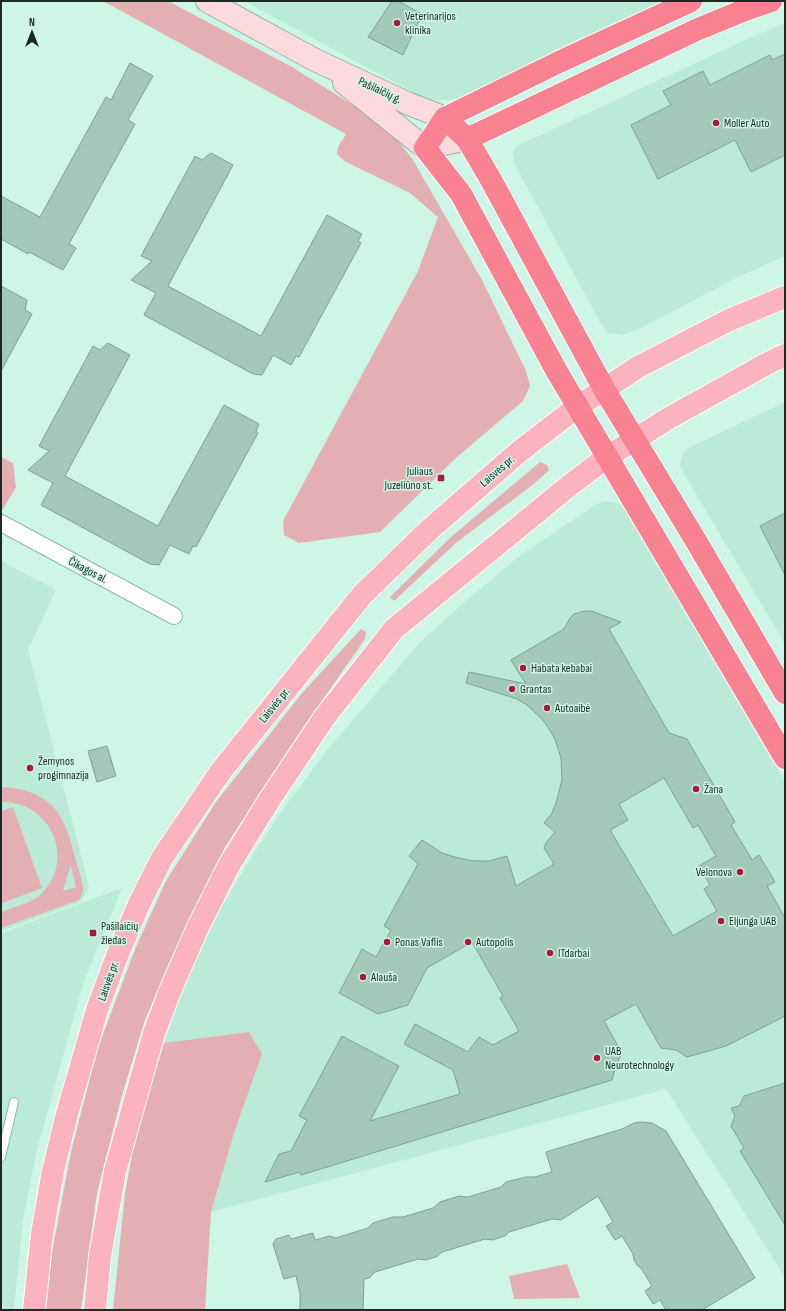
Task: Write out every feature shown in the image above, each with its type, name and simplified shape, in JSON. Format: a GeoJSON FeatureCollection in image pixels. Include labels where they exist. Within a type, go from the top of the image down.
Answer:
{"type":"FeatureCollection","features":[{"type":"Feature","properties":{"kind":"highway"},"geometry":{"type":"LineString","coordinates":[[691,1],[558,62],[445,118],[425,148],[462,194],[556,370],[784,754]]}},
{"type":"Feature","properties":{"kind":"highway"},"geometry":{"type":"LineString","coordinates":[[467,139],[696,30],[771,1]]}},
{"type":"Feature","properties":{"kind":"highway"},"geometry":{"type":"LineString","coordinates":[[445,118],[467,139],[495,186],[604,389],[696,541],[785,693]]}},
{"type":"Feature","properties":{"kind":"main road","name":"Laisvės pr."},"geometry":{"type":"LineString","coordinates":[[34,1310],[42,1234],[54,1171],[71,1100],[98,1010],[117,956],[139,904],[162,858],[221,771],[362,595],[430,529],[508,461],[537,437],[578,407],[638,366],[722,324],[785,297]]}},
{"type":"Feature","properties":{"kind":"main road"},"geometry":{"type":"LineString","coordinates":[[95,1310],[100,1256],[116,1171],[154,1032],[197,929],[228,867],[268,802],[324,718],[394,629],[570,485],[607,457],[669,418],[785,355]]}},
{"type":"Feature","properties":{"kind":"street","name":"Pašilaičių g."},"geometry":{"type":"LineString","coordinates":[[207,1],[315,60],[407,103],[445,118]]}},
{"type":"Feature","properties":{"kind":"street","name":"Pašilaičių g."},"geometry":{"type":"LineString","coordinates":[[315,60],[425,148]]}},
{"type":"Feature","properties":{"kind":"street"},"geometry":{"type":"LineString","coordinates":[[425,148],[467,139]]}},
{"type":"Feature","properties":{"kind":"street","name":"Čikagos al."},"geometry":{"type":"LineString","coordinates":[[1,523],[174,616]]}},
{"type":"Feature","properties":{"kind":"lane"},"geometry":{"type":"LineString","coordinates":[[1,1157],[14,1102]]}},
{"type":"Feature","properties":{"kind":"shaded area"},"geometry":{"type":"Polygon","coordinates":[[[103,1],[168,1],[292,67],[377,120],[392,133],[413,160],[482,280],[526,371],[530,386],[523,401],[457,457],[380,532],[299,543],[284,535],[283,521],[418,271],[438,217],[410,193],[344,161],[337,154],[338,147],[346,134],[103,1]]]}},
{"type":"Feature","properties":{"kind":"shaded area"},"geometry":{"type":"Polygon","coordinates":[[[244,1],[667,1],[460,99],[433,100],[418,95],[244,1]]]}},
{"type":"Feature","properties":{"kind":"shaded area"},"geometry":{"type":"Polygon","coordinates":[[[785,23],[785,256],[738,277],[641,328],[623,335],[608,333],[602,326],[514,163],[513,152],[515,148],[743,41],[785,23]]]}},
{"type":"Feature","properties":{"kind":"shaded area"},"geometry":{"type":"Polygon","coordinates":[[[785,402],[785,644],[680,467],[681,458],[686,449],[785,402]]]}},
{"type":"Feature","properties":{"kind":"shaded area"},"geometry":{"type":"Polygon","coordinates":[[[1,457],[13,463],[16,487],[3,509],[1,508],[1,457]]]}},
{"type":"Feature","properties":{"kind":"shaded area"},"geometry":{"type":"Polygon","coordinates":[[[540,462],[547,465],[549,470],[535,483],[457,542],[394,601],[390,597],[451,537],[540,462]]]}},
{"type":"Feature","properties":{"kind":"shaded area"},"geometry":{"type":"Polygon","coordinates":[[[605,501],[621,504],[629,512],[785,781],[785,1277],[666,1089],[211,1212],[235,1130],[262,1054],[164,1043],[182,992],[219,911],[278,816],[328,749],[423,639],[518,557],[596,504],[605,501]]]}},
{"type":"Feature","properties":{"kind":"shaded area","name":"Žemynos progimnazija"},"geometry":{"type":"Polygon","coordinates":[[[1,561],[56,590],[28,650],[89,886],[81,902],[1,931],[1,561]]]}},
{"type":"Feature","properties":{"kind":"shaded area"},"geometry":{"type":"Polygon","coordinates":[[[361,629],[366,632],[365,639],[298,735],[225,847],[173,954],[145,1020],[122,1095],[97,1193],[81,1310],[46,1310],[52,1252],[71,1152],[97,1050],[136,947],[166,881],[216,802],[303,692],[361,629]]]}},
{"type":"Feature","properties":{"kind":"shaded area"},"geometry":{"type":"Polygon","coordinates":[[[6,787],[23,790],[36,795],[47,801],[56,810],[62,820],[72,845],[81,876],[83,891],[79,900],[1,928],[1,912],[27,903],[36,898],[51,881],[57,866],[57,850],[53,835],[45,822],[33,811],[19,804],[1,802],[1,788],[6,787]],[[70,867],[63,891],[76,887],[71,867],[70,867]]]}},
{"type":"Feature","properties":{"kind":"shaded area"},"geometry":{"type":"Polygon","coordinates":[[[13,807],[42,888],[2,903],[1,811],[13,807]]]}},
{"type":"Feature","properties":{"kind":"shaded area"},"geometry":{"type":"Polygon","coordinates":[[[122,888],[83,984],[37,1150],[23,1219],[14,1310],[1,1310],[1,933],[122,888]]]}},
{"type":"Feature","properties":{"kind":"shaded area"},"geometry":{"type":"Polygon","coordinates":[[[249,1032],[262,1054],[235,1130],[211,1212],[205,1310],[113,1310],[125,1194],[135,1138],[164,1043],[249,1032]]]}},
{"type":"Feature","properties":{"kind":"shaded area"},"geometry":{"type":"Polygon","coordinates":[[[567,1264],[580,1298],[514,1299],[509,1276],[567,1264]]]}},
{"type":"Feature","properties":{"kind":"building","name":"Veterinarijos klinika"},"geometry":{"type":"Polygon","coordinates":[[[392,1],[398,1],[422,14],[403,55],[368,37],[392,1]]]}},
{"type":"Feature","properties":{"kind":"building"},"geometry":{"type":"Polygon","coordinates":[[[785,54],[785,155],[751,172],[735,140],[658,179],[631,125],[671,105],[663,91],[703,71],[710,85],[770,55],[772,60],[785,54]]]}},
{"type":"Feature","properties":{"kind":"building"},"geometry":{"type":"Polygon","coordinates":[[[130,63],[153,76],[128,120],[135,124],[69,244],[76,248],[63,270],[29,252],[28,254],[1,239],[1,196],[40,217],[106,97],[111,100],[130,63]]]}},
{"type":"Feature","properties":{"kind":"building"},"geometry":{"type":"Polygon","coordinates":[[[211,153],[233,165],[168,286],[261,336],[327,215],[362,234],[358,241],[361,243],[299,357],[296,356],[291,365],[273,355],[262,375],[253,374],[144,315],[156,293],[131,280],[152,261],[141,256],[195,156],[202,160],[211,153]]]}},
{"type":"Feature","properties":{"kind":"building"},"geometry":{"type":"Polygon","coordinates":[[[1,286],[27,300],[25,310],[32,314],[1,371],[1,286]]]}},
{"type":"Feature","properties":{"kind":"building"},"geometry":{"type":"Polygon","coordinates":[[[108,343],[130,355],[65,476],[158,526],[224,405],[259,424],[256,431],[258,433],[196,547],[193,546],[189,554],[170,545],[159,565],[150,564],[41,505],[53,483],[28,470],[49,451],[39,446],[93,346],[100,350],[108,343]]]}},
{"type":"Feature","properties":{"kind":"building"},"geometry":{"type":"Polygon","coordinates":[[[785,513],[785,575],[760,526],[785,513]]]}},
{"type":"Feature","properties":{"kind":"building"},"geometry":{"type":"Polygon","coordinates":[[[591,611],[621,622],[609,629],[669,733],[687,739],[735,822],[731,825],[752,860],[759,855],[775,882],[767,886],[785,918],[785,1016],[726,1046],[687,1057],[676,1050],[661,1048],[636,1004],[604,1021],[622,1053],[616,1065],[612,1080],[301,1175],[300,1172],[265,1182],[279,1154],[291,1151],[307,1120],[299,1116],[342,1036],[399,1066],[370,1121],[460,1094],[453,1070],[404,1044],[415,1024],[468,1052],[479,1037],[493,1045],[519,1031],[500,998],[503,996],[472,942],[427,968],[408,1005],[378,1014],[339,993],[362,949],[376,957],[391,930],[384,926],[418,864],[409,856],[422,840],[442,853],[458,858],[474,861],[489,861],[507,856],[516,886],[554,864],[544,848],[555,832],[544,823],[552,813],[562,780],[561,758],[555,739],[543,720],[527,705],[517,699],[466,683],[469,672],[526,684],[511,660],[564,629],[574,614],[591,611]],[[664,778],[619,804],[628,820],[610,830],[673,936],[717,911],[704,889],[710,885],[699,866],[716,856],[698,825],[693,828],[664,778]]]}},
{"type":"Feature","properties":{"kind":"building"},"geometry":{"type":"Polygon","coordinates":[[[107,746],[116,776],[97,782],[88,751],[107,746]]]}},
{"type":"Feature","properties":{"kind":"building"},"geometry":{"type":"Polygon","coordinates":[[[785,1083],[785,1225],[740,1151],[744,1148],[731,1126],[735,1116],[731,1108],[739,1106],[744,1096],[785,1083]]]}},
{"type":"Feature","properties":{"kind":"building"},"geometry":{"type":"Polygon","coordinates":[[[640,1122],[652,1123],[666,1131],[755,1278],[702,1310],[666,1310],[660,1300],[653,1304],[645,1291],[652,1286],[641,1268],[634,1260],[633,1254],[622,1236],[615,1240],[606,1226],[613,1222],[598,1196],[561,1220],[552,1219],[509,1232],[505,1236],[492,1240],[485,1239],[442,1252],[436,1257],[425,1260],[418,1259],[375,1272],[369,1278],[364,1279],[363,1310],[300,1310],[300,1293],[296,1276],[284,1279],[273,1244],[276,1239],[289,1235],[291,1239],[313,1233],[315,1240],[329,1236],[336,1238],[368,1228],[373,1223],[393,1217],[403,1217],[433,1208],[440,1202],[459,1196],[468,1197],[501,1187],[506,1182],[526,1177],[535,1177],[552,1172],[546,1152],[640,1122]]]}},
{"type":"Feature","properties":{"kind":"place","name":"Veterinarijos klinika"},"geometry":{"type":"Point","coordinates":[397,23]}},
{"type":"Feature","properties":{"kind":"place","name":"Moller Auto"},"geometry":{"type":"Point","coordinates":[716,123]}},
{"type":"Feature","properties":{"kind":"place","name":"Juliaus Juzeliūno st."},"geometry":{"type":"Point","coordinates":[441,478]}},
{"type":"Feature","properties":{"kind":"place","name":"Habata kebabai"},"geometry":{"type":"Point","coordinates":[523,668]}},
{"type":"Feature","properties":{"kind":"place","name":"Grantas"},"geometry":{"type":"Point","coordinates":[512,689]}},
{"type":"Feature","properties":{"kind":"place","name":"Autoaibė"},"geometry":{"type":"Point","coordinates":[547,708]}},
{"type":"Feature","properties":{"kind":"place","name":"Žemynos progimnazija"},"geometry":{"type":"Point","coordinates":[30,768]}},
{"type":"Feature","properties":{"kind":"place","name":"Žana"},"geometry":{"type":"Point","coordinates":[696,789]}},
{"type":"Feature","properties":{"kind":"place","name":"Velonova"},"geometry":{"type":"Point","coordinates":[740,872]}},
{"type":"Feature","properties":{"kind":"place","name":"Eljunga UAB"},"geometry":{"type":"Point","coordinates":[721,921]}},
{"type":"Feature","properties":{"kind":"place","name":"Pašilaičių žiedas"},"geometry":{"type":"Point","coordinates":[93,933]}},
{"type":"Feature","properties":{"kind":"place","name":"Ponas Vaflis"},"geometry":{"type":"Point","coordinates":[387,942]}},
{"type":"Feature","properties":{"kind":"place","name":"Autopolis"},"geometry":{"type":"Point","coordinates":[468,942]}},
{"type":"Feature","properties":{"kind":"place","name":"ITdarbai"},"geometry":{"type":"Point","coordinates":[550,953]}},
{"type":"Feature","properties":{"kind":"place","name":"Alauša"},"geometry":{"type":"Point","coordinates":[363,977]}},
{"type":"Feature","properties":{"kind":"place","name":"UAB Neurotechnology"},"geometry":{"type":"Point","coordinates":[597,1058]}}]}
